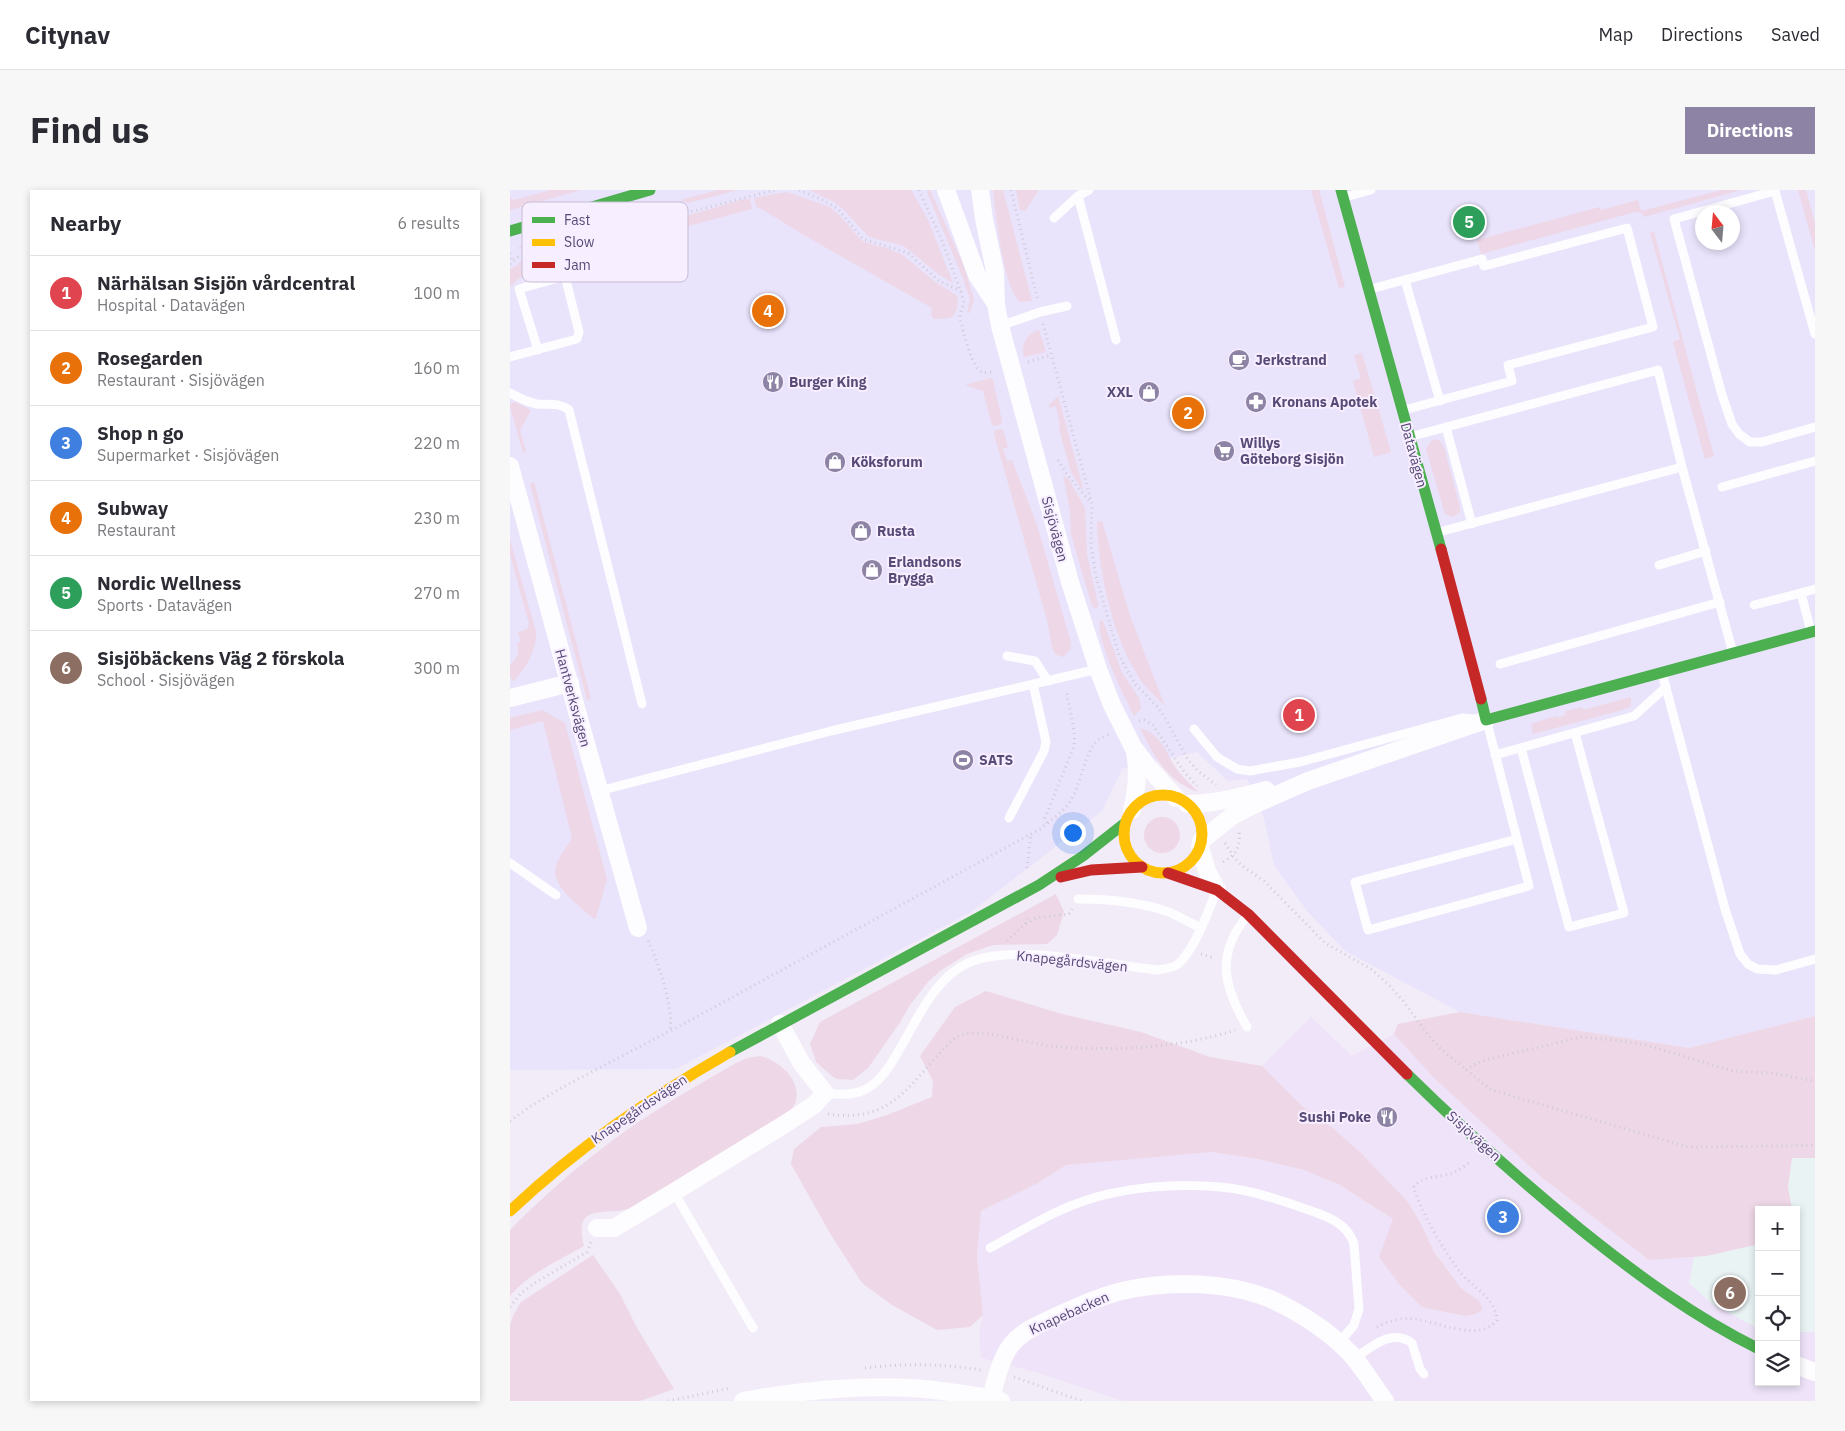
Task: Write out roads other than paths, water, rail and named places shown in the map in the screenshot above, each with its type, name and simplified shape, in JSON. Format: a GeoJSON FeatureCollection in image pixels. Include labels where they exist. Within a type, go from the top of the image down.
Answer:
{"type":"FeatureCollection","features":[{"type":"Feature","properties":{"kind":"street"},"geometry":{"type":"LineString","coordinates":[[609,202],[650,190]]}},
{"type":"Feature","properties":{"kind":"street","name":"Sisjövägen"},"geometry":{"type":"LineString","coordinates":[[946,190],[977,275],[996,304]]}},
{"type":"Feature","properties":{"kind":"street","name":"Sisjövägen"},"geometry":{"type":"LineString","coordinates":[[980,190],[995,271],[996,304],[1000,326],[1070,582],[1098,669],[1112,705],[1133,747],[1149,768],[1198,818],[1201,829],[1200,844],[1207,870],[1217,890]]}},
{"type":"Feature","properties":{"kind":"street","name":"Datavägen"},"geometry":{"type":"LineString","coordinates":[[1342,194],[1486,720]]}},
{"type":"Feature","properties":{"kind":"street"},"geometry":{"type":"LineString","coordinates":[[510,231],[522,227]]}},
{"type":"Feature","properties":{"kind":"street","name":"Hantverksvägen"},"geometry":{"type":"LineString","coordinates":[[510,466],[638,928]]}},
{"type":"Feature","properties":{"kind":"street"},"geometry":{"type":"LineString","coordinates":[[1129,817],[1143,801],[1156,796],[1229,808],[1486,720],[1813,631]]}},
{"type":"Feature","properties":{"kind":"street"},"geometry":{"type":"LineString","coordinates":[[510,698],[570,683]]}},
{"type":"Feature","properties":{"kind":"street","name":"Sisjövägen"},"geometry":{"type":"LineString","coordinates":[[1133,747],[1138,775],[1137,790],[1124,838],[1125,845],[1132,858],[1142,867],[1155,872],[1168,873],[1217,890],[1248,914],[1424,1090],[1565,1217],[1685,1307],[1755,1347]]}},
{"type":"Feature","properties":{"kind":"street"},"geometry":{"type":"LineString","coordinates":[[1168,873],[1185,866],[1194,857],[1200,844],[1229,808]]}},
{"type":"Feature","properties":{"kind":"street","name":"Knapegårdsvägen"},"geometry":{"type":"LineString","coordinates":[[510,1211],[545,1177],[612,1125],[660,1092],[780,1024],[1039,885],[1091,850],[1129,817]]}},
{"type":"Feature","properties":{"kind":"street","name":"Knapegårdsvägen"},"geometry":{"type":"LineString","coordinates":[[1039,885],[1066,875],[1092,870],[1142,867]]}},
{"type":"Feature","properties":{"kind":"street"},"geometry":{"type":"LineString","coordinates":[[597,1228],[614,1228],[819,1099],[780,1024]]}},
{"type":"Feature","properties":{"kind":"street","name":"Knapebacken"},"geometry":{"type":"LineString","coordinates":[[997,1399],[998,1373],[1006,1354],[1012,1345],[1028,1330],[1088,1302],[1122,1291],[1157,1285],[1199,1284],[1237,1289],[1273,1300],[1308,1319],[1339,1343],[1354,1359],[1385,1401]]}},
{"type":"Feature","properties":{"kind":"street"},"geometry":{"type":"LineString","coordinates":[[1800,1366],[1815,1372]]}},
{"type":"Feature","properties":{"kind":"street"},"geometry":{"type":"LineString","coordinates":[[743,1401],[850,1388],[912,1388],[997,1399]]}},
{"type":"Feature","properties":{"kind":"lane"},"geometry":{"type":"LineString","coordinates":[[1054,218],[1078,196],[1089,190]]}},
{"type":"Feature","properties":{"kind":"lane"},"geometry":{"type":"LineString","coordinates":[[1342,194],[1371,190]]}},
{"type":"Feature","properties":{"kind":"lane"},"geometry":{"type":"LineString","coordinates":[[1815,334],[1775,190],[1674,219],[1732,424],[1739,434],[1750,442],[1762,442],[1815,427]]}},
{"type":"Feature","properties":{"kind":"lane"},"geometry":{"type":"LineString","coordinates":[[1078,196],[1116,340]]}},
{"type":"Feature","properties":{"kind":"lane"},"geometry":{"type":"LineString","coordinates":[[1369,290],[1482,259],[1484,266],[1627,228],[1653,327],[1508,365],[1512,381],[1402,410]]}},
{"type":"Feature","properties":{"kind":"lane"},"geometry":{"type":"LineString","coordinates":[[1405,280],[1440,401]]}},
{"type":"Feature","properties":{"kind":"lane"},"geometry":{"type":"LineString","coordinates":[[538,350],[519,289],[544,282]]}},
{"type":"Feature","properties":{"kind":"lane"},"geometry":{"type":"LineString","coordinates":[[510,358],[577,339],[579,332],[566,282]]}},
{"type":"Feature","properties":{"kind":"lane"},"geometry":{"type":"LineString","coordinates":[[1000,326],[1040,312],[1067,306]]}},
{"type":"Feature","properties":{"kind":"lane"},"geometry":{"type":"LineString","coordinates":[[1410,437],[1658,370],[1733,653]]}},
{"type":"Feature","properties":{"kind":"lane"},"geometry":{"type":"LineString","coordinates":[[510,394],[528,402],[550,403],[563,406],[569,410],[642,704]]}},
{"type":"Feature","properties":{"kind":"lane"},"geometry":{"type":"LineString","coordinates":[[1446,427],[1472,524]]}},
{"type":"Feature","properties":{"kind":"lane"},"geometry":{"type":"LineString","coordinates":[[1722,487],[1815,460]]}},
{"type":"Feature","properties":{"kind":"lane"},"geometry":{"type":"LineString","coordinates":[[1436,532],[1472,524],[1682,466]]}},
{"type":"Feature","properties":{"kind":"lane"},"geometry":{"type":"LineString","coordinates":[[1659,565],[1706,551]]}},
{"type":"Feature","properties":{"kind":"lane"},"geometry":{"type":"LineString","coordinates":[[1754,605],[1815,588]]}},
{"type":"Feature","properties":{"kind":"lane"},"geometry":{"type":"LineString","coordinates":[[1801,592],[1813,631]]}},
{"type":"Feature","properties":{"kind":"lane"},"geometry":{"type":"LineString","coordinates":[[1500,664],[1720,602]]}},
{"type":"Feature","properties":{"kind":"lane"},"geometry":{"type":"LineString","coordinates":[[1007,656],[1035,661],[1048,681]]}},
{"type":"Feature","properties":{"kind":"lane"},"geometry":{"type":"LineString","coordinates":[[599,791],[831,731],[1098,669]]}},
{"type":"Feature","properties":{"kind":"lane"},"geometry":{"type":"LineString","coordinates":[[1661,672],[1724,909],[1740,954],[1748,964],[1757,969],[1776,970],[1815,959]]}},
{"type":"Feature","properties":{"kind":"lane"},"geometry":{"type":"LineString","coordinates":[[1009,818],[1044,751],[1046,742],[1033,684]]}},
{"type":"Feature","properties":{"kind":"lane"},"geometry":{"type":"LineString","coordinates":[[1495,755],[1634,716],[1666,688]]}},
{"type":"Feature","properties":{"kind":"lane"},"geometry":{"type":"LineString","coordinates":[[1194,729],[1217,757],[1238,770],[1250,771],[1300,762],[1462,718],[1486,720],[1517,839],[1529,886],[1368,930],[1355,882],[1517,839]]}},
{"type":"Feature","properties":{"kind":"lane"},"geometry":{"type":"LineString","coordinates":[[1521,748],[1570,927],[1624,913],[1575,733]]}},
{"type":"Feature","properties":{"kind":"lane"},"geometry":{"type":"LineString","coordinates":[[510,863],[556,895]]}},
{"type":"Feature","properties":{"kind":"lane","name":"Knapegårdsvägen"},"geometry":{"type":"LineString","coordinates":[[819,1099],[856,1093],[866,1089],[875,1082],[890,1066],[939,984],[955,971],[973,961],[1002,955],[1026,954],[1158,970],[1177,965],[1189,950],[1201,928],[1217,890]]}},
{"type":"Feature","properties":{"kind":"lane"},"geometry":{"type":"LineString","coordinates":[[1078,899],[1104,899],[1128,902],[1169,912],[1201,928]]}},
{"type":"Feature","properties":{"kind":"lane"},"geometry":{"type":"LineString","coordinates":[[1247,1027],[1233,998],[1225,960],[1237,928],[1248,914]]}},
{"type":"Feature","properties":{"kind":"lane"},"geometry":{"type":"LineString","coordinates":[[990,1248],[1067,1207],[1082,1201],[1129,1190],[1177,1186],[1221,1187],[1257,1194],[1327,1216],[1342,1224],[1352,1237],[1359,1309],[1354,1325],[1339,1343]]}},
{"type":"Feature","properties":{"kind":"lane"},"geometry":{"type":"LineString","coordinates":[[674,1192],[753,1328]]}},
{"type":"Feature","properties":{"kind":"lane"},"geometry":{"type":"LineString","coordinates":[[1354,1359],[1380,1341],[1390,1337],[1403,1337],[1412,1343],[1420,1369],[1424,1374]]}},
{"type":"Feature","properties":{"kind":"place","name":"Nordic Wellness"},"geometry":{"type":"Point","coordinates":[1469,222]}},
{"type":"Feature","properties":{"kind":"place","name":"Subway"},"geometry":{"type":"Point","coordinates":[768,311]}},
{"type":"Feature","properties":{"kind":"place","name":"Jerkstrand"},"geometry":{"type":"Point","coordinates":[1239,360]}},
{"type":"Feature","properties":{"kind":"place","name":"Burger King"},"geometry":{"type":"Point","coordinates":[773,382]}},
{"type":"Feature","properties":{"kind":"place","name":"XXL"},"geometry":{"type":"Point","coordinates":[1149,392]}},
{"type":"Feature","properties":{"kind":"place","name":"Kronans Apotek"},"geometry":{"type":"Point","coordinates":[1256,402]}},
{"type":"Feature","properties":{"kind":"place","name":"Rosegarden"},"geometry":{"type":"Point","coordinates":[1188,413]}},
{"type":"Feature","properties":{"kind":"place","name":"Willys Göteborg Sisjön"},"geometry":{"type":"Point","coordinates":[1224,451]}},
{"type":"Feature","properties":{"kind":"place","name":"Köksforum"},"geometry":{"type":"Point","coordinates":[835,462]}},
{"type":"Feature","properties":{"kind":"place","name":"Rusta"},"geometry":{"type":"Point","coordinates":[861,531]}},
{"type":"Feature","properties":{"kind":"place","name":"Erlandsons Brygga"},"geometry":{"type":"Point","coordinates":[872,570]}},
{"type":"Feature","properties":{"kind":"place","name":"Närhälsan Sisjön vårdcentral"},"geometry":{"type":"Point","coordinates":[1299,715]}},
{"type":"Feature","properties":{"kind":"place","name":"SATS"},"geometry":{"type":"Point","coordinates":[963,760]}},
{"type":"Feature","properties":{"kind":"place","name":"Sushi Poke"},"geometry":{"type":"Point","coordinates":[1387,1117]}},
{"type":"Feature","properties":{"kind":"place","name":"Shop n go"},"geometry":{"type":"Point","coordinates":[1503,1217]}},
{"type":"Feature","properties":{"kind":"place","name":"Sisjöbäckens Väg 2 förskola"},"geometry":{"type":"Point","coordinates":[1730,1293]}}]}
